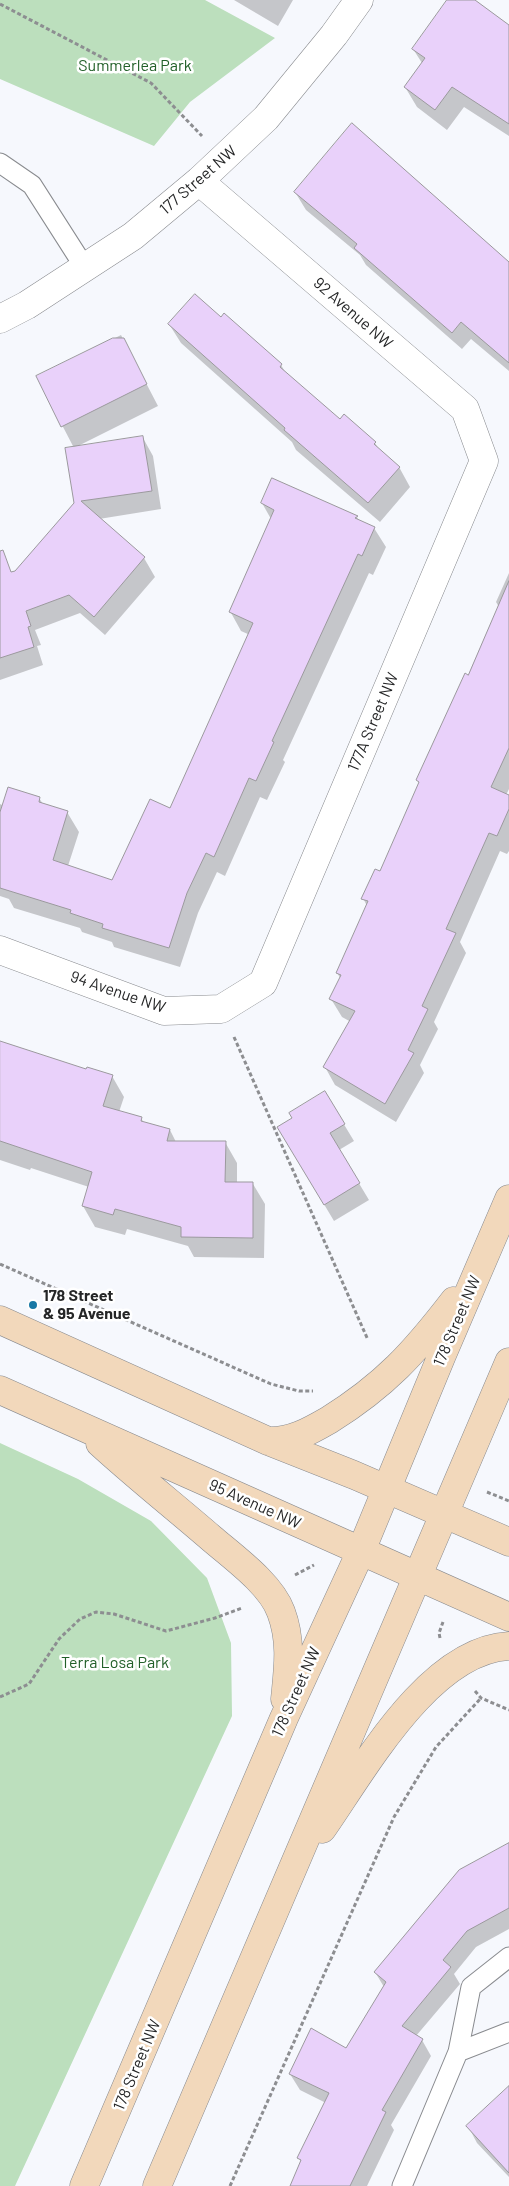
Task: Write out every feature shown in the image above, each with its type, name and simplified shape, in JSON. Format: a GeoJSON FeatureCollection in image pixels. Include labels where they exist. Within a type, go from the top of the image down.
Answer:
{"type":"FeatureCollection","features":[{"type":"Feature","properties":{"kind":"main road","name":"178 Street NW"},"geometry":{"type":"LineString","coordinates":[[84,2186],[284,1718],[361,1551],[509,1199]]}},
{"type":"Feature","properties":{"kind":"main road"},"geometry":{"type":"LineString","coordinates":[[268,1440],[285,1440],[310,1431],[367,1395],[407,1360],[480,1266]]}},
{"type":"Feature","properties":{"kind":"main road"},"geometry":{"type":"LineString","coordinates":[[0,1320],[268,1440],[509,1542]]}},
{"type":"Feature","properties":{"kind":"main road"},"geometry":{"type":"LineString","coordinates":[[157,2186],[509,1362]]}},
{"type":"Feature","properties":{"kind":"main road","name":"95 Avenue NW"},"geometry":{"type":"LineString","coordinates":[[0,1390],[509,1617]]}},
{"type":"Feature","properties":{"kind":"main road"},"geometry":{"type":"LineString","coordinates":[[82,1427],[238,1561],[270,1592],[281,1610],[288,1632],[289,1656],[284,1718]]}},
{"type":"Feature","properties":{"kind":"main road"},"geometry":{"type":"LineString","coordinates":[[292,1871],[401,1716],[424,1691],[455,1664],[480,1651],[509,1646]]}},
{"type":"Feature","properties":{"kind":"street","name":"177 Street NW"},"geometry":{"type":"LineString","coordinates":[[0,319],[27,305],[133,236],[199,181],[266,118],[334,35],[359,0]]}},
{"type":"Feature","properties":{"kind":"street","name":"92 Avenue NW"},"geometry":{"type":"LineString","coordinates":[[199,181],[465,409],[484,461]]}},
{"type":"Feature","properties":{"kind":"street","name":"177A Street NW"},"geometry":{"type":"LineString","coordinates":[[263,983],[484,461]]}},
{"type":"Feature","properties":{"kind":"street","name":"94 Avenue NW"},"geometry":{"type":"LineString","coordinates":[[0,950],[164,1011],[221,1009],[263,983]]}},
{"type":"Feature","properties":{"kind":"lane"},"geometry":{"type":"LineString","coordinates":[[0,163],[32,185],[85,268]]}},
{"type":"Feature","properties":{"kind":"lane"},"geometry":{"type":"LineString","coordinates":[[402,2186],[458,2052],[471,1987],[509,1957]]}},
{"type":"Feature","properties":{"kind":"lane"},"geometry":{"type":"LineString","coordinates":[[458,2052],[509,2032]]}},
{"type":"Feature","properties":{"kind":"path"},"geometry":{"type":"LineString","coordinates":[[0,4],[151,83],[223,158]]}},
{"type":"Feature","properties":{"kind":"path"},"geometry":{"type":"LineString","coordinates":[[221,1009],[368,1340]]}},
{"type":"Feature","properties":{"kind":"path"},"geometry":{"type":"LineString","coordinates":[[0,1264],[271,1384],[299,1391],[317,1390]]}},
{"type":"Feature","properties":{"kind":"path"},"geometry":{"type":"LineString","coordinates":[[497,1496],[509,1501]]}},
{"type":"Feature","properties":{"kind":"path"},"geometry":{"type":"LineString","coordinates":[[0,1697],[29,1684],[59,1639],[80,1619],[96,1612],[114,1614],[166,1631],[215,1618],[249,1605]]}},
{"type":"Feature","properties":{"kind":"path"},"geometry":{"type":"LineString","coordinates":[[230,2186],[394,1817],[436,1747],[481,1698],[509,1710]]}},
{"type":"Feature","properties":{"kind":"green space","name":"Summerlea Park"},"geometry":{"type":"Polygon","coordinates":[[[0,0],[205,0],[275,38],[190,102],[154,146],[0,79],[0,0]]]}},
{"type":"Feature","properties":{"kind":"green space","name":"Terra Losa Park"},"geometry":{"type":"Polygon","coordinates":[[[0,1443],[78,1479],[151,1521],[207,1578],[231,1643],[232,1716],[15,2186],[0,2186],[0,1443]]]}},
{"type":"Feature","properties":{"kind":"building"},"geometry":{"type":"Polygon","coordinates":[[[447,0],[475,0],[509,25],[509,124],[452,87],[435,110],[404,87],[425,58],[412,49],[447,0]]]}},
{"type":"Feature","properties":{"kind":"building"},"geometry":{"type":"Polygon","coordinates":[[[352,123],[509,262],[509,363],[461,322],[452,333],[354,248],[357,244],[294,192],[352,123]]]}},
{"type":"Feature","properties":{"kind":"building"},"geometry":{"type":"Polygon","coordinates":[[[195,294],[221,317],[224,313],[282,364],[280,367],[340,419],[344,414],[376,442],[374,444],[400,467],[368,503],[284,430],[285,428],[168,324],[195,294]]]}},
{"type":"Feature","properties":{"kind":"building"},"geometry":{"type":"Polygon","coordinates":[[[113,338],[124,338],[147,384],[61,427],[36,376],[113,338]]]}},
{"type":"Feature","properties":{"kind":"building"},"geometry":{"type":"Polygon","coordinates":[[[143,436],[152,491],[81,501],[145,557],[94,617],[69,595],[26,611],[31,626],[28,627],[34,647],[0,658],[0,551],[3,550],[11,572],[15,571],[74,503],[65,448],[143,436]]]}},
{"type":"Feature","properties":{"kind":"building"},"geometry":{"type":"Polygon","coordinates":[[[272,478],[358,516],[355,518],[375,527],[362,556],[358,554],[272,741],[274,742],[256,781],[249,778],[214,857],[206,853],[187,893],[169,948],[102,928],[103,924],[70,913],[71,910],[0,888],[0,812],[8,787],[40,797],[39,802],[68,811],[53,860],[112,880],[150,799],[170,808],[253,623],[229,612],[274,510],[261,503],[272,478]]]}},
{"type":"Feature","properties":{"kind":"building"},"geometry":{"type":"Polygon","coordinates":[[[509,581],[509,748],[491,787],[509,795],[509,809],[497,836],[489,833],[446,929],[456,933],[422,1006],[428,1009],[408,1050],[414,1053],[385,1104],[323,1067],[355,1011],[329,999],[341,975],[336,973],[368,901],[361,899],[375,869],[380,871],[419,782],[416,780],[465,673],[468,675],[509,581]]]}},
{"type":"Feature","properties":{"kind":"building"},"geometry":{"type":"Polygon","coordinates":[[[0,1041],[86,1069],[87,1067],[113,1075],[103,1106],[142,1117],[141,1121],[170,1129],[167,1141],[226,1141],[225,1182],[253,1182],[253,1238],[181,1237],[181,1227],[115,1209],[113,1215],[82,1206],[92,1172],[0,1141],[0,1041]]]}},
{"type":"Feature","properties":{"kind":"building"},"geometry":{"type":"Polygon","coordinates":[[[325,1091],[345,1124],[330,1133],[360,1183],[324,1205],[277,1127],[292,1118],[289,1113],[325,1091]]]}},
{"type":"Feature","properties":{"kind":"building"},"geometry":{"type":"Polygon","coordinates":[[[509,1843],[509,1908],[467,1931],[443,1960],[451,1967],[402,2026],[423,2039],[382,2110],[386,2112],[350,2186],[290,2186],[301,2160],[297,2158],[329,2093],[289,2074],[311,2028],[346,2048],[386,1982],[374,1972],[459,1870],[509,1843]]]}},
{"type":"Feature","properties":{"kind":"building"},"geometry":{"type":"Polygon","coordinates":[[[509,2086],[509,2173],[466,2126],[509,2086]]]}},
{"type":"Feature","properties":{"kind":"place","name":"178 Street & 95 Avenue"},"geometry":{"type":"Point","coordinates":[33,1305]}}]}
